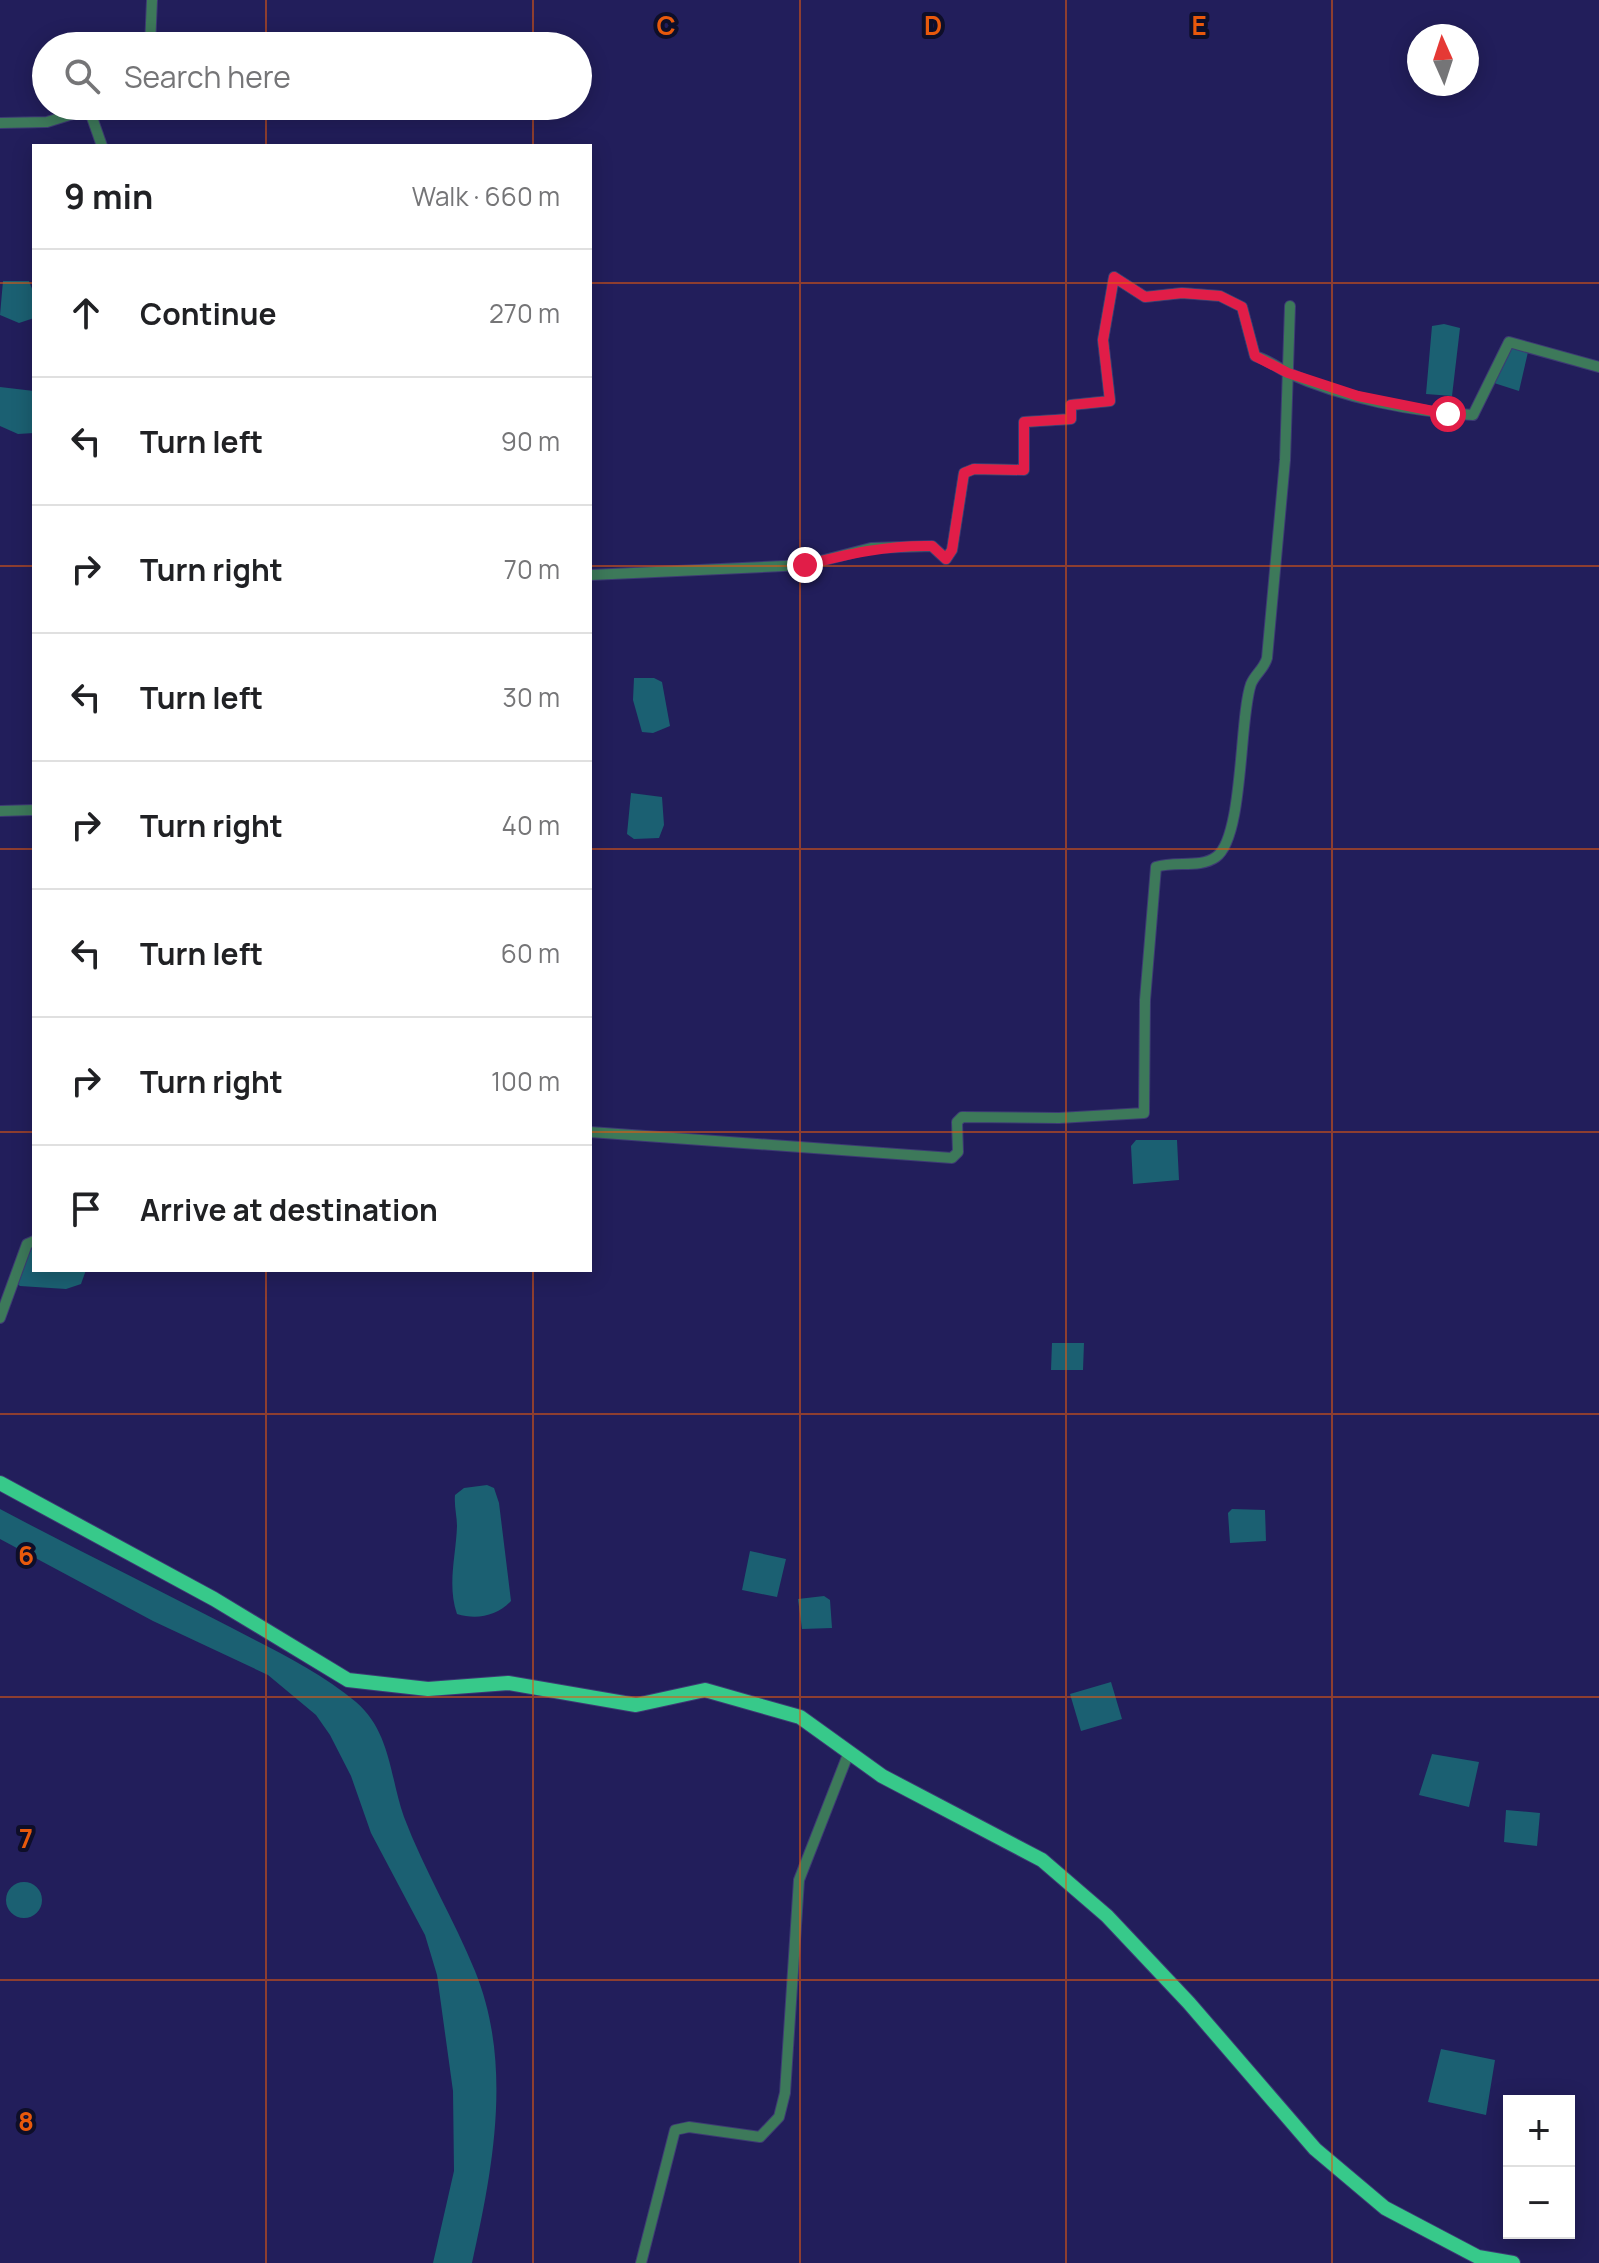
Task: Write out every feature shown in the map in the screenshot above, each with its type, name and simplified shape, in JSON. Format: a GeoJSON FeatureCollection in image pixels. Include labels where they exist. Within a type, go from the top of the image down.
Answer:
{"type":"FeatureCollection","features":[{"type":"Feature","properties":{"kind":"main road"},"geometry":{"type":"LineString","coordinates":[[0,1483],[214,1599],[348,1680],[428,1689],[508,1683],[636,1705],[705,1690],[800,1717],[882,1776],[1042,1860],[1107,1916],[1189,2003],[1315,2149],[1385,2208],[1478,2257],[1513,2263]]}},
{"type":"Feature","properties":{"kind":"street"},"geometry":{"type":"LineString","coordinates":[[151,32],[152,0]]}},
{"type":"Feature","properties":{"kind":"street"},"geometry":{"type":"LineString","coordinates":[[0,123],[53,120]]}},
{"type":"Feature","properties":{"kind":"street"},"geometry":{"type":"LineString","coordinates":[[93,120],[101,144]]}},
{"type":"Feature","properties":{"kind":"street"},"geometry":{"type":"LineString","coordinates":[[592,575],[805,565],[871,548],[906,545],[932,546],[946,559],[952,550],[964,473],[974,469],[1024,470],[1024,422],[1071,419],[1071,405],[1110,401],[1103,340],[1114,277],[1145,297],[1182,293],[1220,296],[1232,301],[1242,307],[1255,356],[1288,373],[1358,396],[1448,414],[1473,415],[1509,342],[1599,367]]}},
{"type":"Feature","properties":{"kind":"street"},"geometry":{"type":"LineString","coordinates":[[592,1132],[952,1158],[958,1152],[957,1122],[962,1117],[1059,1118],[1144,1113],[1145,1000],[1156,867],[1166,863],[1204,862],[1218,856],[1226,842],[1241,769],[1251,684],[1267,658],[1285,460],[1290,306]]}},
{"type":"Feature","properties":{"kind":"street"},"geometry":{"type":"LineString","coordinates":[[0,811],[32,810]]}},
{"type":"Feature","properties":{"kind":"street"},"geometry":{"type":"LineString","coordinates":[[0,1318],[27,1244],[32,1242]]}},
{"type":"Feature","properties":{"kind":"street"},"geometry":{"type":"LineString","coordinates":[[641,2263],[675,2130],[689,2127],[760,2137],[779,2117],[785,2093],[799,1880],[849,1752]]}},
{"type":"Feature","properties":{"kind":"water"},"geometry":{"type":"Polygon","coordinates":[[[3,281],[29,281],[32,319],[19,323],[0,315],[3,281]]]}},
{"type":"Feature","properties":{"kind":"water"},"geometry":{"type":"Polygon","coordinates":[[[1444,324],[1460,328],[1452,396],[1426,394],[1432,326],[1444,324]]]}},
{"type":"Feature","properties":{"kind":"water"},"geometry":{"type":"Polygon","coordinates":[[[1509,342],[1528,352],[1519,391],[1494,383],[1509,342]]]}},
{"type":"Feature","properties":{"kind":"water"},"geometry":{"type":"Polygon","coordinates":[[[0,387],[32,391],[32,433],[18,434],[0,426],[0,387]]]}},
{"type":"Feature","properties":{"kind":"water"},"geometry":{"type":"Polygon","coordinates":[[[634,678],[654,678],[662,682],[670,726],[653,733],[642,732],[633,700],[634,678]]]}},
{"type":"Feature","properties":{"kind":"water"},"geometry":{"type":"Polygon","coordinates":[[[631,793],[662,797],[664,825],[659,838],[634,839],[627,834],[631,793]]]}},
{"type":"Feature","properties":{"kind":"water"},"geometry":{"type":"Polygon","coordinates":[[[1136,1140],[1177,1140],[1179,1180],[1133,1184],[1131,1146],[1136,1140]]]}},
{"type":"Feature","properties":{"kind":"water"},"geometry":{"type":"Polygon","coordinates":[[[32,1248],[32,1272],[85,1272],[81,1284],[66,1289],[20,1286],[16,1283],[32,1248]]]}},
{"type":"Feature","properties":{"kind":"water"},"geometry":{"type":"Polygon","coordinates":[[[1052,1343],[1084,1343],[1083,1370],[1051,1370],[1052,1343]]]}},
{"type":"Feature","properties":{"kind":"water"},"geometry":{"type":"Polygon","coordinates":[[[487,1485],[494,1488],[499,1503],[511,1601],[493,1613],[464,1616],[457,1614],[453,1592],[457,1526],[455,1495],[464,1488],[487,1485]]]}},
{"type":"Feature","properties":{"kind":"water"},"geometry":{"type":"Polygon","coordinates":[[[0,1509],[296,1662],[327,1680],[368,1714],[383,1741],[412,1837],[475,1971],[487,2006],[494,2042],[496,2116],[487,2190],[472,2263],[433,2263],[454,2171],[453,2091],[437,1975],[425,1935],[371,1833],[351,1776],[330,1735],[316,1715],[268,1675],[153,1621],[0,1539],[0,1509]]]}},
{"type":"Feature","properties":{"kind":"water"},"geometry":{"type":"Polygon","coordinates":[[[1232,1509],[1265,1510],[1266,1541],[1230,1543],[1228,1513],[1232,1509]]]}},
{"type":"Feature","properties":{"kind":"water"},"geometry":{"type":"Polygon","coordinates":[[[750,1551],[786,1559],[777,1597],[742,1590],[750,1551]]]}},
{"type":"Feature","properties":{"kind":"water"},"geometry":{"type":"Polygon","coordinates":[[[824,1596],[830,1600],[832,1628],[802,1629],[798,1599],[824,1596]]]}},
{"type":"Feature","properties":{"kind":"water"},"geometry":{"type":"Polygon","coordinates":[[[1111,1682],[1122,1719],[1081,1731],[1070,1694],[1111,1682]]]}},
{"type":"Feature","properties":{"kind":"water"},"geometry":{"type":"Polygon","coordinates":[[[1432,1754],[1479,1762],[1469,1807],[1419,1795],[1432,1754]]]}},
{"type":"Feature","properties":{"kind":"water"},"geometry":{"type":"Polygon","coordinates":[[[1506,1810],[1540,1813],[1537,1846],[1504,1842],[1506,1810]]]}},
{"type":"Feature","properties":{"kind":"water"},"geometry":{"type":"Polygon","coordinates":[[[24,1882],[36,1888],[42,1900],[36,1912],[24,1918],[12,1912],[6,1900],[12,1888],[24,1882]]]}},
{"type":"Feature","properties":{"kind":"water"},"geometry":{"type":"Polygon","coordinates":[[[1441,2049],[1495,2060],[1486,2115],[1428,2102],[1441,2049]]]}},
{"type":"Feature","properties":{"kind":"route"},"geometry":{"type":"LineString","coordinates":[[805,565],[871,548],[906,545],[932,546],[946,559],[952,550],[964,473],[974,469],[1024,470],[1024,422],[1071,419],[1071,405],[1110,401],[1103,340],[1114,277],[1145,297],[1182,293],[1220,296],[1232,301],[1242,307],[1255,356],[1270,361],[1288,373],[1358,396],[1448,414]]}}]}
